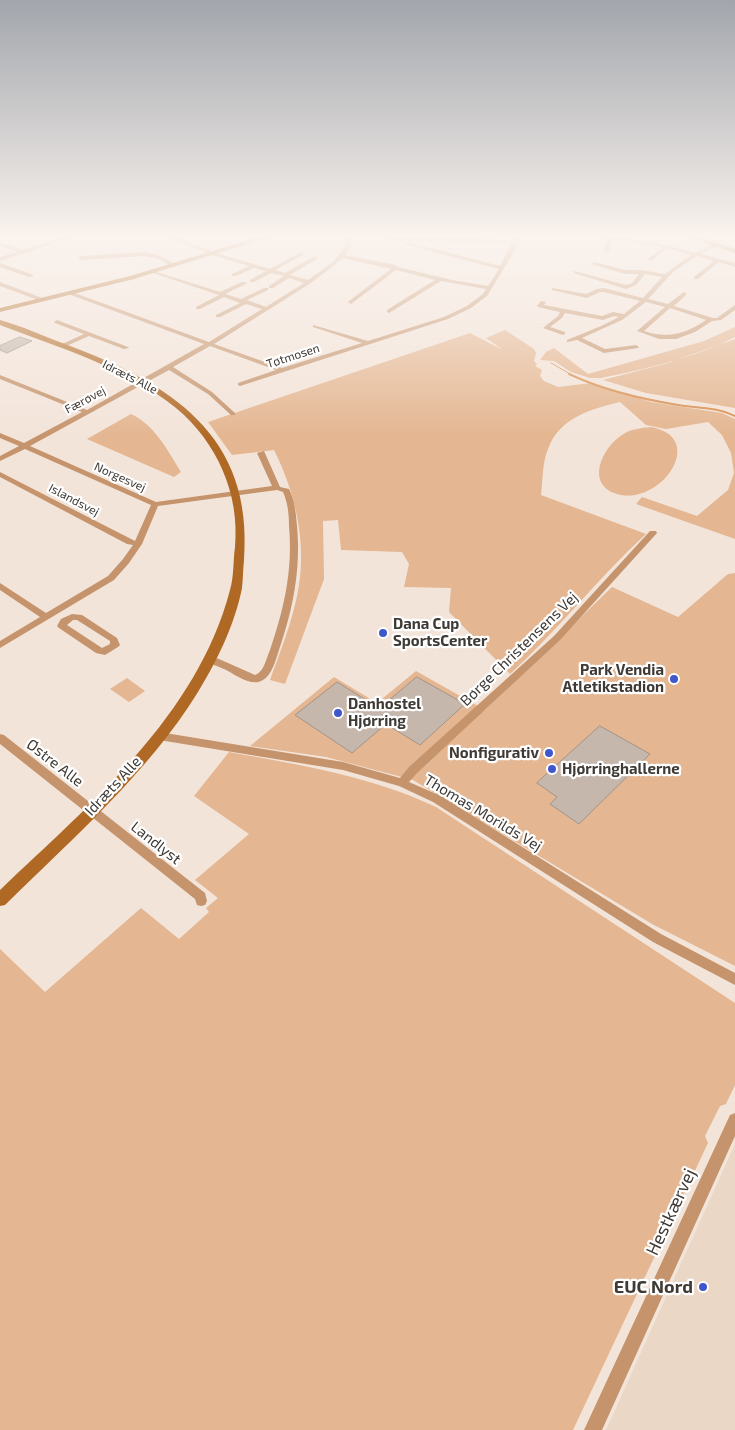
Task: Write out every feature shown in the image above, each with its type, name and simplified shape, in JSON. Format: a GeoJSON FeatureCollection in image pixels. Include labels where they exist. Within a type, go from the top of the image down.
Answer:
{"type":"FeatureCollection","features":[{"type":"Feature","properties":{"kind":"street"},"geometry":{"type":"LineString","coordinates":[[0,310],[23,304]]}},
{"type":"Feature","properties":{"kind":"street"},"geometry":{"type":"LineString","coordinates":[[99,304],[283,371]]}},
{"type":"Feature","properties":{"kind":"street"},"geometry":{"type":"LineString","coordinates":[[198,308],[206,304]]}},
{"type":"Feature","properties":{"kind":"street"},"geometry":{"type":"LineString","coordinates":[[218,316],[241,304]]}},
{"type":"Feature","properties":{"kind":"street"},"geometry":{"type":"LineString","coordinates":[[249,304],[266,309]]}},
{"type":"Feature","properties":{"kind":"street","name":"Færøvej"},"geometry":{"type":"LineString","coordinates":[[24,446],[144,382],[274,304]]}},
{"type":"Feature","properties":{"kind":"street"},"geometry":{"type":"LineString","coordinates":[[389,311],[401,304]]}},
{"type":"Feature","properties":{"kind":"street","name":"Tøtmosen"},"geometry":{"type":"LineString","coordinates":[[240,384],[458,313],[473,304]]}},
{"type":"Feature","properties":{"kind":"street"},"geometry":{"type":"LineString","coordinates":[[542,304],[540,306],[604,318],[613,314],[624,316]]}},
{"type":"Feature","properties":{"kind":"street"},"geometry":{"type":"LineString","coordinates":[[569,341],[624,316],[639,304]]}},
{"type":"Feature","properties":{"kind":"street"},"geometry":{"type":"LineString","coordinates":[[660,304],[710,320],[719,320],[735,307]]}},
{"type":"Feature","properties":{"kind":"street"},"geometry":{"type":"LineString","coordinates":[[673,304],[640,331],[670,339],[697,330],[710,320]]}},
{"type":"Feature","properties":{"kind":"street"},"geometry":{"type":"LineString","coordinates":[[563,311],[560,317],[546,328],[563,332]]}},
{"type":"Feature","properties":{"kind":"street","name":"Idræts Alle"},"geometry":{"type":"LineString","coordinates":[[0,322],[62,346],[144,382],[181,408],[205,433],[221,456],[237,494],[241,516],[242,554],[238,583],[226,625],[182,705],[159,736],[91,810],[0,900]]}},
{"type":"Feature","properties":{"kind":"street","name":"Idræts Alle"},"geometry":{"type":"LineString","coordinates":[[57,322],[126,348]]}},
{"type":"Feature","properties":{"kind":"street"},"geometry":{"type":"LineString","coordinates":[[315,326],[368,343]]}},
{"type":"Feature","properties":{"kind":"street"},"geometry":{"type":"LineString","coordinates":[[62,346],[89,334]]}},
{"type":"Feature","properties":{"kind":"street"},"geometry":{"type":"LineString","coordinates":[[578,338],[604,351],[636,347]]}},
{"type":"Feature","properties":{"kind":"street","name":"Idræts Alle"},"geometry":{"type":"LineString","coordinates":[[168,367],[210,393],[233,414]]}},
{"type":"Feature","properties":{"kind":"street"},"geometry":{"type":"LineString","coordinates":[[0,377],[87,412]]}},
{"type":"Feature","properties":{"kind":"street","name":"Norgesvej"},"geometry":{"type":"LineString","coordinates":[[0,436],[155,504],[237,494]]}},
{"type":"Feature","properties":{"kind":"street"},"geometry":{"type":"LineString","coordinates":[[0,459],[24,446]]}},
{"type":"Feature","properties":{"kind":"street"},"geometry":{"type":"LineString","coordinates":[[261,453],[277,488]]}},
{"type":"Feature","properties":{"kind":"street","name":"Islandsvej"},"geometry":{"type":"LineString","coordinates":[[0,474],[130,542],[138,544]]}},
{"type":"Feature","properties":{"kind":"street"},"geometry":{"type":"LineString","coordinates":[[209,659],[221,662],[247,678],[254,680],[263,676],[272,657],[288,610],[296,556],[292,510],[288,493],[284,489],[277,488],[237,494]]}},
{"type":"Feature","properties":{"kind":"street"},"geometry":{"type":"LineString","coordinates":[[0,645],[111,578],[134,553],[155,504]]}},
{"type":"Feature","properties":{"kind":"street","name":"Børge Christensens Vej"},"geometry":{"type":"LineString","coordinates":[[402,783],[413,770],[557,638],[653,533]]}},
{"type":"Feature","properties":{"kind":"street"},"geometry":{"type":"LineString","coordinates":[[0,586],[46,617]]}},
{"type":"Feature","properties":{"kind":"street"},"geometry":{"type":"LineString","coordinates":[[55,612],[66,620]]}},
{"type":"Feature","properties":{"kind":"street"},"geometry":{"type":"LineString","coordinates":[[78,617],[114,640],[115,645],[105,652],[99,651],[63,627],[62,624],[66,620],[78,617]]}},
{"type":"Feature","properties":{"kind":"street","name":"Thomas Morilds Vej"},"geometry":{"type":"LineString","coordinates":[[159,736],[343,766],[402,783],[437,800],[473,821],[657,938],[735,979]]}},
{"type":"Feature","properties":{"kind":"street","name":"Østre Alle"},"geometry":{"type":"LineString","coordinates":[[0,738],[91,810]]}},
{"type":"Feature","properties":{"kind":"street","name":"Landlyst"},"geometry":{"type":"LineString","coordinates":[[91,810],[201,897],[202,901]]}},
{"type":"Feature","properties":{"kind":"street","name":"Hestkærvej"},"geometry":{"type":"LineString","coordinates":[[593,1430],[735,1120]]}},
{"type":"Feature","properties":{"kind":"shaded area"},"geometry":{"type":"Polygon","coordinates":[[[735,327],[735,337],[703,351],[652,367],[601,378],[590,378],[571,372],[554,361],[540,360],[546,352],[554,348],[588,374],[704,341],[735,327]]]}},
{"type":"Feature","properties":{"kind":"shaded area"},"geometry":{"type":"Polygon","coordinates":[[[505,330],[534,349],[536,353],[534,361],[537,364],[535,366],[542,370],[540,376],[544,381],[558,387],[591,383],[651,402],[722,413],[735,419],[735,539],[636,504],[642,497],[697,516],[728,490],[734,473],[731,453],[722,435],[708,422],[666,429],[646,425],[620,402],[598,408],[577,416],[568,422],[553,438],[545,460],[541,495],[646,534],[510,674],[449,612],[451,588],[404,587],[409,564],[402,552],[341,550],[338,520],[323,521],[324,579],[285,684],[270,680],[292,617],[300,577],[300,539],[294,502],[274,450],[232,455],[208,422],[470,333],[503,350],[486,338],[505,330]]]}},
{"type":"Feature","properties":{"kind":"shaded area"},"geometry":{"type":"Polygon","coordinates":[[[735,339],[735,408],[646,393],[603,380],[668,363],[735,339]]]}},
{"type":"Feature","properties":{"kind":"shaded area"},"geometry":{"type":"Polygon","coordinates":[[[131,414],[140,419],[154,432],[166,447],[181,472],[174,477],[87,439],[131,414]]]}},
{"type":"Feature","properties":{"kind":"shaded area"},"geometry":{"type":"Polygon","coordinates":[[[651,427],[668,434],[676,444],[677,457],[671,470],[661,482],[647,491],[631,495],[614,493],[606,488],[601,481],[599,473],[600,464],[609,448],[615,440],[625,433],[651,427]]]}},
{"type":"Feature","properties":{"kind":"shaded area","name":"Hjørringhallerne"},"geometry":{"type":"Polygon","coordinates":[[[735,573],[735,966],[652,924],[413,780],[326,757],[250,746],[334,677],[377,703],[416,671],[485,710],[612,587],[678,617],[728,574],[735,573]]]}},
{"type":"Feature","properties":{"kind":"shaded area"},"geometry":{"type":"Polygon","coordinates":[[[127,678],[145,691],[129,702],[110,689],[127,678]]]}},
{"type":"Feature","properties":{"kind":"shaded area"},"geometry":{"type":"Polygon","coordinates":[[[229,752],[361,779],[411,796],[436,807],[735,1003],[735,1085],[726,1104],[720,1106],[705,1136],[708,1143],[573,1430],[0,1430],[0,949],[45,992],[141,908],[179,939],[209,912],[206,908],[218,898],[195,880],[249,834],[194,796],[229,752]]]}},
{"type":"Feature","properties":{"kind":"shaded area","name":"EUC Nord"},"geometry":{"type":"Polygon","coordinates":[[[735,1144],[735,1430],[606,1430],[735,1144]]]}},
{"type":"Feature","properties":{"kind":"building"},"geometry":{"type":"Polygon","coordinates":[[[20,337],[32,341],[7,353],[0,350],[0,346],[20,337]]]}},
{"type":"Feature","properties":{"kind":"building"},"geometry":{"type":"Polygon","coordinates":[[[417,677],[465,704],[420,745],[386,724],[352,753],[295,715],[337,682],[379,708],[417,677]]]}},
{"type":"Feature","properties":{"kind":"building"},"geometry":{"type":"Polygon","coordinates":[[[600,726],[650,754],[579,824],[550,804],[557,797],[537,783],[600,726]]]}},
{"type":"Feature","properties":{"kind":"waterway"},"geometry":{"type":"LineString","coordinates":[[551,363],[572,375]]}},
{"type":"Feature","properties":{"kind":"waterway"},"geometry":{"type":"LineString","coordinates":[[569,374],[595,385],[636,397],[678,405],[714,409],[735,416]]}},
{"type":"Feature","properties":{"kind":"place","name":"Dana Cup SportsCenter"},"geometry":{"type":"Point","coordinates":[383,633]}},
{"type":"Feature","properties":{"kind":"place","name":"Park Vendia Atletikstadion"},"geometry":{"type":"Point","coordinates":[674,679]}},
{"type":"Feature","properties":{"kind":"place","name":"Danhostel Hjørring"},"geometry":{"type":"Point","coordinates":[338,713]}},
{"type":"Feature","properties":{"kind":"place","name":"Nonfigurativ"},"geometry":{"type":"Point","coordinates":[549,753]}},
{"type":"Feature","properties":{"kind":"place","name":"Hjørringhallerne"},"geometry":{"type":"Point","coordinates":[552,769]}},
{"type":"Feature","properties":{"kind":"place","name":"EUC Nord"},"geometry":{"type":"Point","coordinates":[703,1287]}}]}
